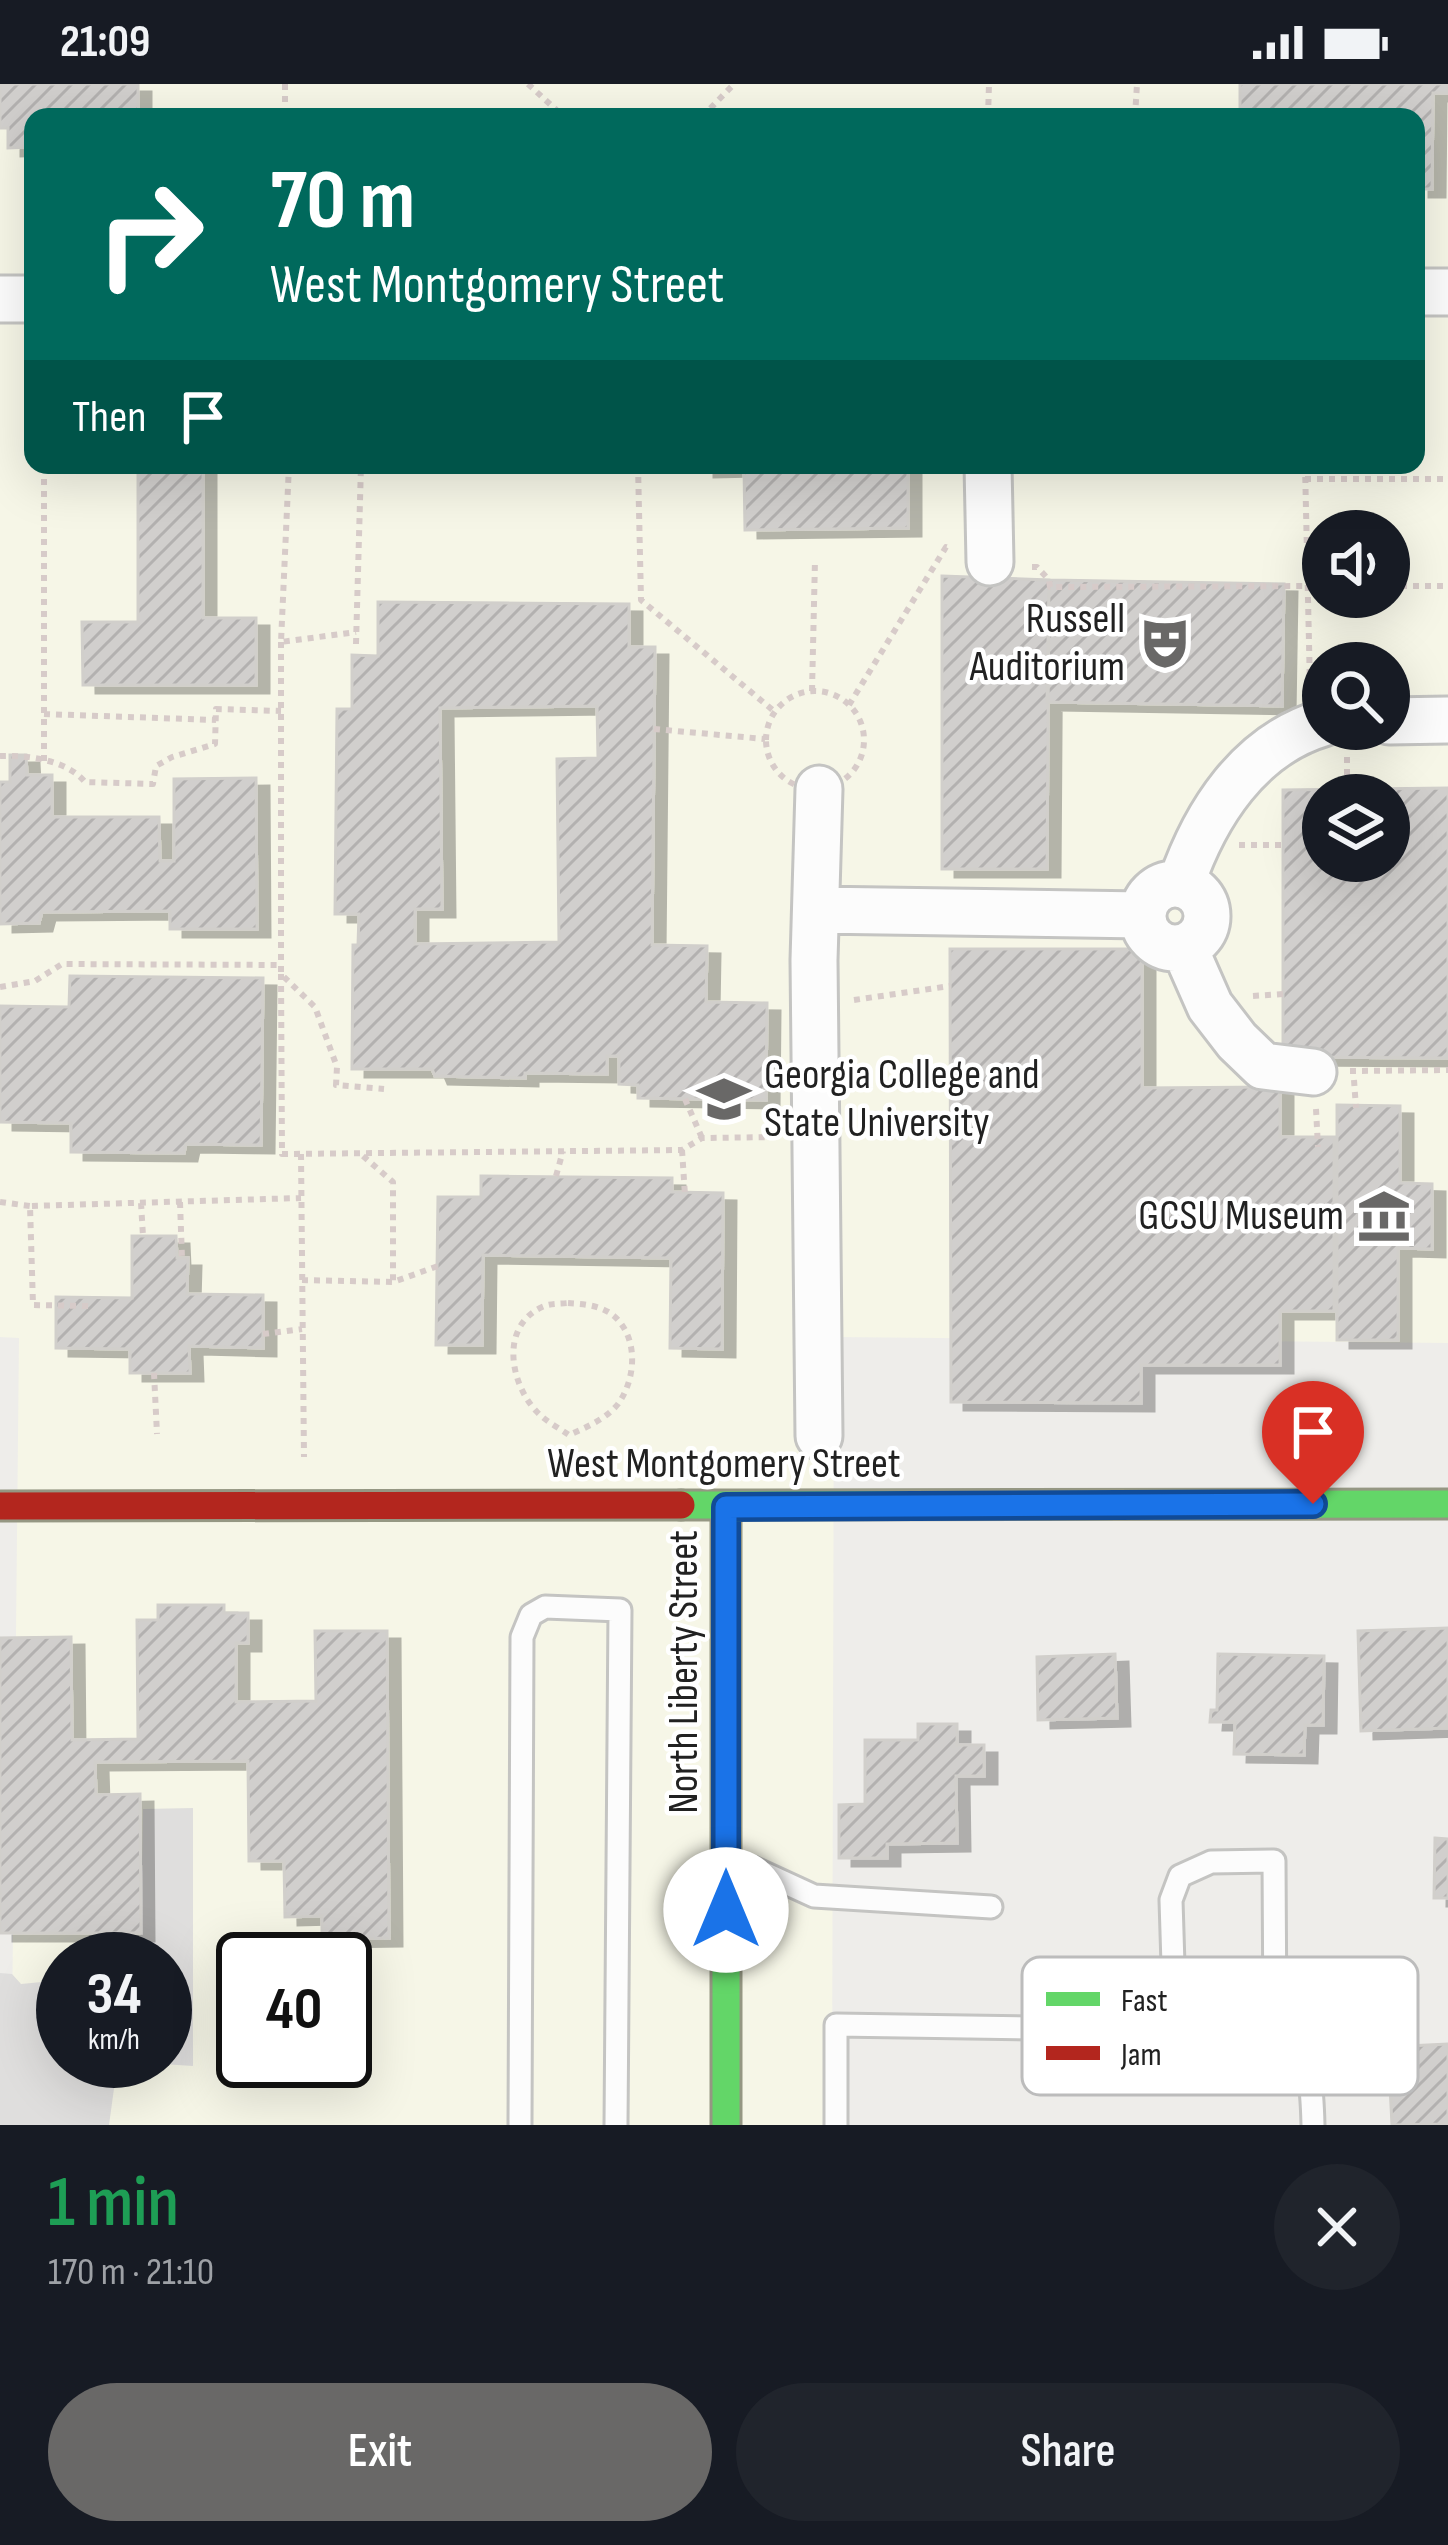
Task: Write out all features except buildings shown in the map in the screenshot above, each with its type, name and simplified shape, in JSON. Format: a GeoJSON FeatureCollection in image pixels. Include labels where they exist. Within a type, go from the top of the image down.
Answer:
{"type":"FeatureCollection","features":[{"type":"Feature","properties":{"kind":"main road","name":"West Montgomery Street"},"geometry":{"type":"LineString","coordinates":[[0,1507],[1448,1504]]}},
{"type":"Feature","properties":{"kind":"main road","name":"North Liberty Street"},"geometry":{"type":"LineString","coordinates":[[726,1507],[726,2125]]}},
{"type":"Feature","properties":{"kind":"street"},"geometry":{"type":"LineString","coordinates":[[988,474],[990,562]]}},
{"type":"Feature","properties":{"kind":"street"},"geometry":{"type":"LineString","coordinates":[[1410,721],[1448,720]]}},
{"type":"Feature","properties":{"kind":"street"},"geometry":{"type":"LineString","coordinates":[[1181,884],[1194,846],[1224,796],[1272,746],[1302,732]]}},
{"type":"Feature","properties":{"kind":"street"},"geometry":{"type":"LineString","coordinates":[[819,789],[814,1005],[819,1436]]}},
{"type":"Feature","properties":{"kind":"street"},"geometry":{"type":"LineString","coordinates":[[1181,884],[1202,897],[1207,916],[1201,935],[1184,947],[1164,947],[1148,934],[1144,905],[1155,889],[1181,884]]}},
{"type":"Feature","properties":{"kind":"street"},"geometry":{"type":"LineString","coordinates":[[816,910],[1142,916]]}},
{"type":"Feature","properties":{"kind":"street"},"geometry":{"type":"LineString","coordinates":[[1184,947],[1210,1006],[1263,1066],[1333,1071]]}},
{"type":"Feature","properties":{"kind":"lane"},"geometry":{"type":"LineString","coordinates":[[520,2125],[522,1637],[531,1615],[545,1607],[620,1610],[616,2125]]}},
{"type":"Feature","properties":{"kind":"lane"},"geometry":{"type":"LineString","coordinates":[[1173,1957],[1171,1900],[1180,1876],[1211,1862],[1274,1861],[1275,1957]]}},
{"type":"Feature","properties":{"kind":"lane"},"geometry":{"type":"LineString","coordinates":[[727,1867],[753,1868],[814,1896],[991,1906]]}},
{"type":"Feature","properties":{"kind":"lane"},"geometry":{"type":"LineString","coordinates":[[836,2125],[836,2025],[1022,2028]]}},
{"type":"Feature","properties":{"kind":"lane"},"geometry":{"type":"LineString","coordinates":[[1312,2095],[1313,2125]]}},
{"type":"Feature","properties":{"kind":"path"},"geometry":{"type":"LineString","coordinates":[[528,84],[554,108]]}},
{"type":"Feature","properties":{"kind":"path"},"geometry":{"type":"LineString","coordinates":[[711,108],[734,84]]}},
{"type":"Feature","properties":{"kind":"path"},"geometry":{"type":"LineString","coordinates":[[44,474],[44,761]]}},
{"type":"Feature","properties":{"kind":"path"},"geometry":{"type":"LineString","coordinates":[[289,474],[281,642],[282,1154],[682,1150],[702,1138],[816,1137]]}},
{"type":"Feature","properties":{"kind":"path"},"geometry":{"type":"LineString","coordinates":[[356,644],[361,474]]}},
{"type":"Feature","properties":{"kind":"path"},"geometry":{"type":"LineString","coordinates":[[638,474],[641,600],[775,712]]}},
{"type":"Feature","properties":{"kind":"path"},"geometry":{"type":"LineString","coordinates":[[1305,474],[1305,510]]}},
{"type":"Feature","properties":{"kind":"path"},"geometry":{"type":"LineString","coordinates":[[1305,479],[1448,479]]}},
{"type":"Feature","properties":{"kind":"path"},"geometry":{"type":"LineString","coordinates":[[849,705],[946,548]]}},
{"type":"Feature","properties":{"kind":"path"},"geometry":{"type":"LineString","coordinates":[[812,691],[815,560]]}},
{"type":"Feature","properties":{"kind":"path"},"geometry":{"type":"LineString","coordinates":[[1050,587],[1302,586]]}},
{"type":"Feature","properties":{"kind":"path"},"geometry":{"type":"LineString","coordinates":[[1410,586],[1448,586]]}},
{"type":"Feature","properties":{"kind":"path"},"geometry":{"type":"LineString","coordinates":[[281,642],[356,632]]}},
{"type":"Feature","properties":{"kind":"path"},"geometry":{"type":"LineString","coordinates":[[798,693],[839,697],[859,718],[864,734],[858,764],[835,785],[803,788],[788,782],[776,770],[765,740],[775,712],[798,693]]}},
{"type":"Feature","properties":{"kind":"path"},"geometry":{"type":"LineString","coordinates":[[0,756],[26,755],[77,772],[86,782],[153,784],[156,766],[215,744],[216,710],[281,711]]}},
{"type":"Feature","properties":{"kind":"path"},"geometry":{"type":"LineString","coordinates":[[44,714],[216,720]]}},
{"type":"Feature","properties":{"kind":"path"},"geometry":{"type":"LineString","coordinates":[[654,729],[765,740]]}},
{"type":"Feature","properties":{"kind":"path"},"geometry":{"type":"LineString","coordinates":[[0,987],[35,981],[62,964],[281,969],[314,1006],[337,1066],[336,1085],[384,1089]]}},
{"type":"Feature","properties":{"kind":"path"},"geometry":{"type":"LineString","coordinates":[[814,1005],[950,986]]}},
{"type":"Feature","properties":{"kind":"path"},"geometry":{"type":"LineString","coordinates":[[1333,1071],[1448,1070]]}},
{"type":"Feature","properties":{"kind":"path"},"geometry":{"type":"LineString","coordinates":[[1333,1071],[1356,1108]]}},
{"type":"Feature","properties":{"kind":"path"},"geometry":{"type":"LineString","coordinates":[[1318,1147],[1333,1071]]}},
{"type":"Feature","properties":{"kind":"path"},"geometry":{"type":"LineString","coordinates":[[685,1099],[702,1138]]}},
{"type":"Feature","properties":{"kind":"path"},"geometry":{"type":"LineString","coordinates":[[682,1150],[685,1195]]}},
{"type":"Feature","properties":{"kind":"path"},"geometry":{"type":"LineString","coordinates":[[556,1176],[563,1151]]}},
{"type":"Feature","properties":{"kind":"path"},"geometry":{"type":"LineString","coordinates":[[301,1154],[304,1505]]}},
{"type":"Feature","properties":{"kind":"path"},"geometry":{"type":"LineString","coordinates":[[360,1154],[393,1182],[393,1282]]}},
{"type":"Feature","properties":{"kind":"path"},"geometry":{"type":"LineString","coordinates":[[0,1202],[30,1206],[302,1198]]}},
{"type":"Feature","properties":{"kind":"path"},"geometry":{"type":"LineString","coordinates":[[181,1202],[182,1258]]}},
{"type":"Feature","properties":{"kind":"path"},"geometry":{"type":"LineString","coordinates":[[141,1203],[143,1236]]}},
{"type":"Feature","properties":{"kind":"path"},"geometry":{"type":"LineString","coordinates":[[30,1206],[33,1305],[88,1306]]}},
{"type":"Feature","properties":{"kind":"path"},"geometry":{"type":"LineString","coordinates":[[302,1280],[393,1282],[438,1265]]}},
{"type":"Feature","properties":{"kind":"path"},"geometry":{"type":"LineString","coordinates":[[545,1305],[592,1305],[614,1316],[633,1352],[631,1378],[617,1404],[596,1423],[569,1435],[536,1411],[519,1386],[513,1364],[520,1326],[545,1305]]}},
{"type":"Feature","properties":{"kind":"path"},"geometry":{"type":"LineString","coordinates":[[263,1334],[302,1328]]}},
{"type":"Feature","properties":{"kind":"path"},"geometry":{"type":"LineString","coordinates":[[154,1373],[157,1434]]}},
{"type":"Feature","properties":{"kind":"shaded area","name":"Georgia College and State University"},"geometry":{"type":"Polygon","coordinates":[[[0,84],[1448,84],[1448,1343],[834,1337],[832,2125],[11,2125],[19,1338],[0,1337],[0,84]]]}},
{"type":"Feature","properties":{"kind":"shaded area"},"geometry":{"type":"Polygon","coordinates":[[[193,1808],[193,2066],[192,1932],[141,1932],[143,1809],[193,1808]]]}},
{"type":"Feature","properties":{"kind":"shaded area"},"geometry":{"type":"Polygon","coordinates":[[[0,1973],[12,1974],[21,1984],[36,1983],[36,2088],[114,2088],[109,2125],[0,2125],[0,1973]]]}},
{"type":"Feature","properties":{"kind":"traffic: fast"},"geometry":{"type":"LineString","coordinates":[[681,1505],[1448,1504]]}},
{"type":"Feature","properties":{"kind":"traffic: fast"},"geometry":{"type":"LineString","coordinates":[[726,1507],[726,2125]]}},
{"type":"Feature","properties":{"kind":"traffic: jam"},"geometry":{"type":"LineString","coordinates":[[0,1506],[681,1505]]}},
{"type":"Feature","properties":{"kind":"place","name":"Russell Auditorium"},"geometry":{"type":"Point","coordinates":[1165,643]}},
{"type":"Feature","properties":{"kind":"place","name":"Georgia College and State University"},"geometry":{"type":"Point","coordinates":[724,1099]}},
{"type":"Feature","properties":{"kind":"place","name":"GCSU Museum"},"geometry":{"type":"Point","coordinates":[1384,1216]}},
{"type":"Feature","properties":{"kind":"route"},"geometry":{"type":"LineString","coordinates":[[726,1910],[726,1507],[1313,1504]]}}]}
